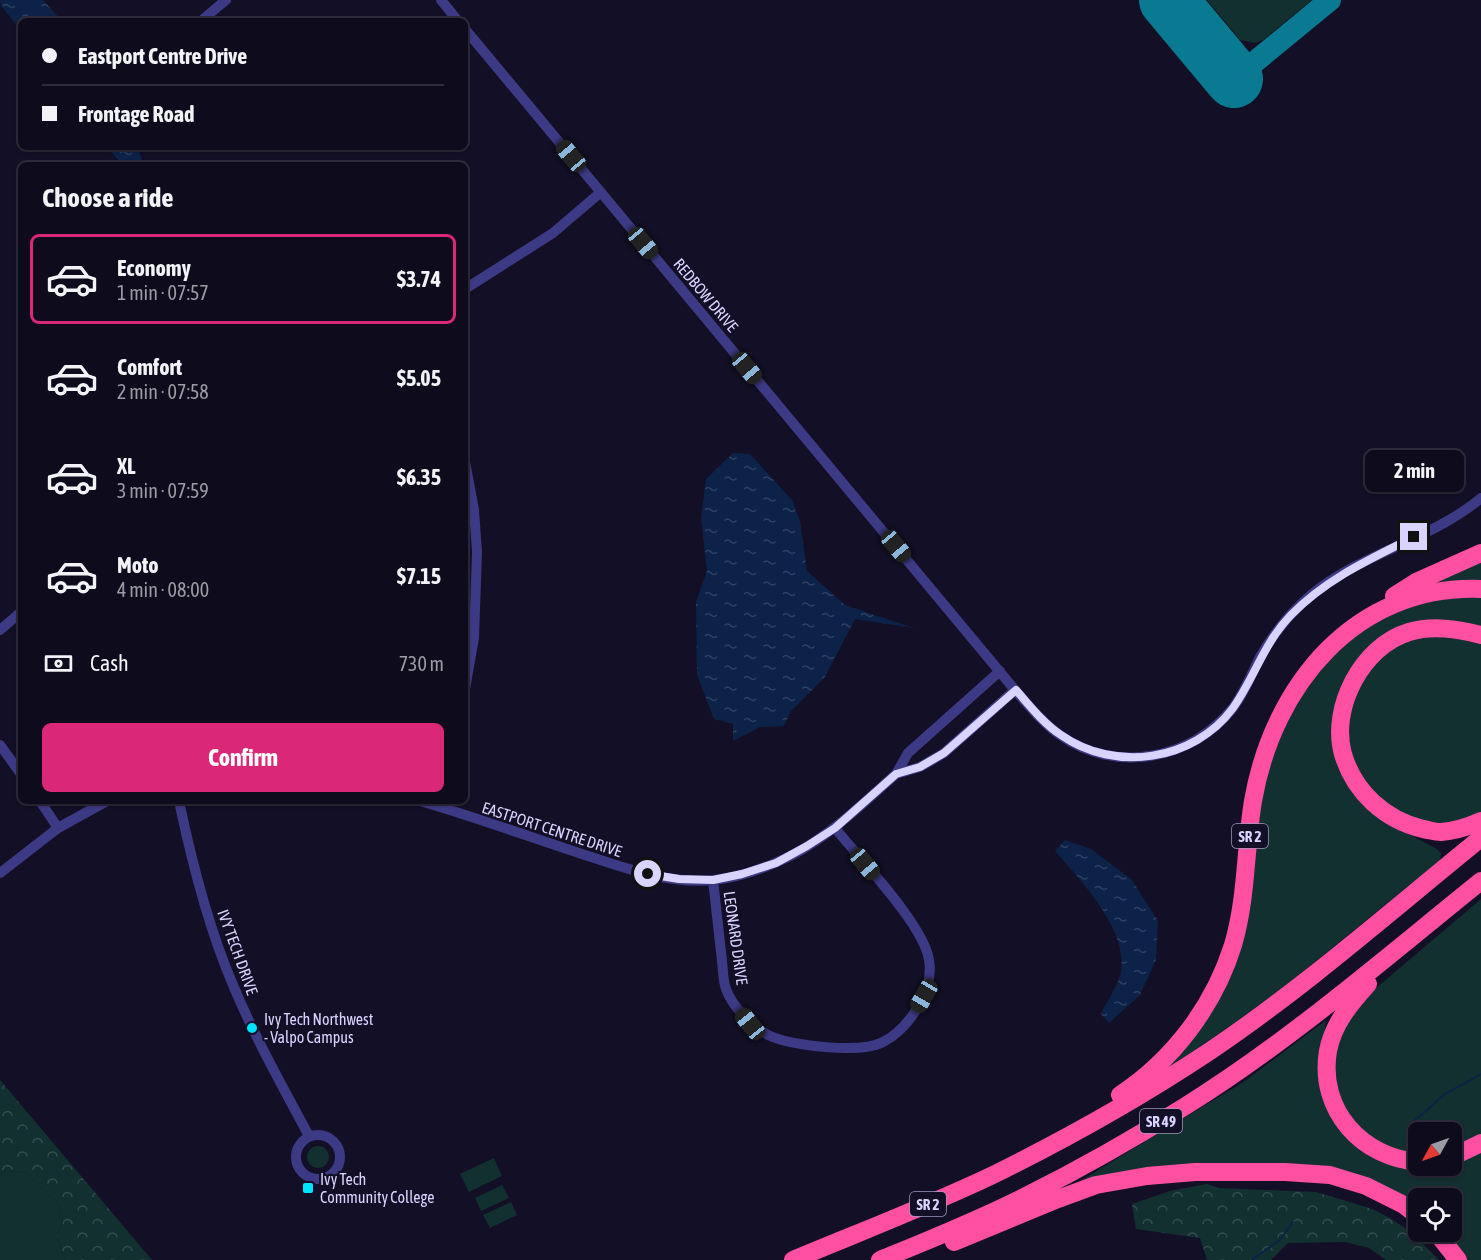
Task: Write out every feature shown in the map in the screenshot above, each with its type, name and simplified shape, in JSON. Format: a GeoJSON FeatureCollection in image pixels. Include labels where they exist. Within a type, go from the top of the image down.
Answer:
{"type":"FeatureCollection","features":[{"type":"Feature","properties":{"kind":"highway"},"geometry":{"type":"LineString","coordinates":[[1348,631],[1380,605],[1416,582],[1481,553]]}},
{"type":"Feature","properties":{"kind":"highway","name":"SR 2"},"geometry":{"type":"LineString","coordinates":[[793,1260],[929,1204],[1060,1141],[1086,1117],[1133,1086],[1164,1059],[1192,1027],[1215,989],[1233,945],[1243,902],[1253,802],[1263,758],[1282,711],[1301,680],[1326,650],[1348,631],[1389,606],[1428,592],[1461,588],[1481,589]]}},
{"type":"Feature","properties":{"kind":"highway"},"geometry":{"type":"LineString","coordinates":[[1481,635],[1454,628],[1431,628],[1408,632],[1389,641],[1366,662],[1349,687],[1340,718],[1343,753],[1356,783],[1381,811],[1408,825],[1439,832],[1468,827],[1481,822]]}},
{"type":"Feature","properties":{"kind":"highway","name":"SR 49"},"geometry":{"type":"LineString","coordinates":[[1060,1141],[1170,1076],[1251,1022],[1481,838]]}},
{"type":"Feature","properties":{"kind":"highway","name":"SR 49"},"geometry":{"type":"LineString","coordinates":[[880,1260],[1024,1197],[1108,1153],[1176,1112],[1279,1042],[1481,881]]}},
{"type":"Feature","properties":{"kind":"highway"},"geometry":{"type":"LineString","coordinates":[[1408,1160],[1382,1154],[1354,1133],[1338,1112],[1334,1102],[1328,1084],[1327,1063],[1329,1049],[1340,1019],[1353,1000],[1413,935]]}},
{"type":"Feature","properties":{"kind":"highway"},"geometry":{"type":"LineString","coordinates":[[1462,1152],[1481,1143]]}},
{"type":"Feature","properties":{"kind":"highway"},"geometry":{"type":"LineString","coordinates":[[907,1260],[1096,1185],[1147,1176],[1206,1172],[1285,1172],[1330,1175],[1366,1186],[1408,1208]]}},
{"type":"Feature","properties":{"kind":"highway"},"geometry":{"type":"LineString","coordinates":[[1444,1242],[1458,1260]]}},
{"type":"Feature","properties":{"kind":"street"},"geometry":{"type":"LineString","coordinates":[[205,18],[226,0]]}},
{"type":"Feature","properties":{"kind":"street"},"geometry":{"type":"LineString","coordinates":[[441,0],[456,18]]}},
{"type":"Feature","properties":{"kind":"street","name":"REDBOW DRIVE"},"geometry":{"type":"LineString","coordinates":[[468,33],[1016,690],[1060,735],[1094,751],[1129,758],[1154,757],[1200,739],[1218,725],[1233,708],[1273,636],[1310,596],[1330,580],[1453,518],[1481,498]]}},
{"type":"Feature","properties":{"kind":"street"},"geometry":{"type":"LineString","coordinates":[[468,287],[553,233],[601,192]]}},
{"type":"Feature","properties":{"kind":"street"},"geometry":{"type":"LineString","coordinates":[[468,479],[475,518],[477,580],[474,639],[468,672]]}},
{"type":"Feature","properties":{"kind":"street"},"geometry":{"type":"LineString","coordinates":[[0,630],[18,615]]}},
{"type":"Feature","properties":{"kind":"street","name":"EASTPORT CENTRE DRIVE"},"geometry":{"type":"LineString","coordinates":[[431,804],[629,870],[679,879],[713,880],[742,874],[776,863],[835,828],[896,774],[909,753],[1000,670]]}},
{"type":"Feature","properties":{"kind":"street","name":"EASTPORT CENTRE DRIVE"},"geometry":{"type":"LineString","coordinates":[[896,774],[920,767],[944,753],[1016,690]]}},
{"type":"Feature","properties":{"kind":"street"},"geometry":{"type":"LineString","coordinates":[[0,745],[18,770]]}},
{"type":"Feature","properties":{"kind":"street"},"geometry":{"type":"LineString","coordinates":[[42,804],[58,828]]}},
{"type":"Feature","properties":{"kind":"street"},"geometry":{"type":"LineString","coordinates":[[0,873],[58,828],[102,804]]}},
{"type":"Feature","properties":{"kind":"street","name":"IVY TECH DRIVE"},"geometry":{"type":"LineString","coordinates":[[180,804],[204,904],[232,983],[255,1034],[309,1136]]}},
{"type":"Feature","properties":{"kind":"street","name":"LEONARD DRIVE"},"geometry":{"type":"LineString","coordinates":[[713,880],[725,988],[750,1024],[781,1039],[831,1047],[866,1047],[882,1043],[899,1032],[918,1006],[930,981],[929,959],[922,939],[910,919],[835,828]]}},
{"type":"Feature","properties":{"kind":"street"},"geometry":{"type":"LineString","coordinates":[[324,1135],[336,1144],[341,1157],[336,1170],[331,1175],[317,1179],[304,1174],[300,1168],[296,1154],[303,1140],[309,1136],[324,1135]]}},
{"type":"Feature","properties":{"kind":"green space"},"geometry":{"type":"Polygon","coordinates":[[[1207,0],[1312,0],[1263,40],[1255,43],[1240,40],[1207,0]]]}},
{"type":"Feature","properties":{"kind":"green space"},"geometry":{"type":"Polygon","coordinates":[[[1481,560],[1481,580],[1447,582],[1423,587],[1481,560]]]}},
{"type":"Feature","properties":{"kind":"green space"},"geometry":{"type":"Polygon","coordinates":[[[1481,592],[1481,630],[1381,641],[1336,744],[1397,828],[1437,849],[1441,854],[1440,860],[1289,983],[1164,1071],[1206,1017],[1270,762],[1302,695],[1321,668],[1343,645],[1395,609],[1481,592]]]}},
{"type":"Feature","properties":{"kind":"green space"},"geometry":{"type":"Polygon","coordinates":[[[1440,634],[1481,644],[1481,816],[1438,824],[1423,822],[1397,812],[1376,795],[1360,774],[1351,750],[1348,724],[1353,698],[1364,675],[1384,654],[1403,643],[1440,634]]]}},
{"type":"Feature","properties":{"kind":"green space"},"geometry":{"type":"Polygon","coordinates":[[[1481,899],[1481,1135],[1462,1146],[1462,1122],[1408,1122],[1408,1154],[1387,1149],[1354,1123],[1337,1095],[1333,1057],[1346,1019],[1362,1000],[1481,899]]]}},
{"type":"Feature","properties":{"kind":"green space"},"geometry":{"type":"Polygon","coordinates":[[[1326,1020],[1322,1053],[1346,1132],[1408,1160],[1408,1176],[1462,1176],[1462,1160],[1481,1149],[1481,1260],[1464,1260],[1450,1242],[1462,1242],[1462,1188],[1408,1188],[1408,1205],[1322,1169],[1062,1192],[1245,1081],[1326,1020]]]}},
{"type":"Feature","properties":{"kind":"green space"},"geometry":{"type":"Polygon","coordinates":[[[0,1080],[152,1260],[66,1260],[57,1236],[63,1222],[59,1205],[27,1173],[9,1170],[0,1173],[0,1080]]]}},
{"type":"Feature","properties":{"kind":"green space"},"geometry":{"type":"Polygon","coordinates":[[[318,1146],[326,1149],[329,1157],[326,1165],[318,1168],[310,1165],[307,1157],[310,1149],[318,1146]]]}},
{"type":"Feature","properties":{"kind":"green space"},"geometry":{"type":"Polygon","coordinates":[[[494,1158],[502,1176],[469,1192],[460,1174],[494,1158]]]}},
{"type":"Feature","properties":{"kind":"green space"},"geometry":{"type":"Polygon","coordinates":[[[9,1170],[27,1173],[59,1205],[63,1222],[57,1236],[66,1260],[0,1260],[0,1173],[9,1170]]]}},
{"type":"Feature","properties":{"kind":"green space"},"geometry":{"type":"Polygon","coordinates":[[[1207,1184],[1219,1188],[1316,1192],[1372,1209],[1390,1218],[1408,1230],[1408,1242],[1421,1242],[1439,1260],[1386,1260],[1369,1248],[1345,1242],[1288,1243],[1271,1260],[1207,1260],[1200,1238],[1136,1229],[1132,1204],[1170,1191],[1207,1184]]]}},
{"type":"Feature","properties":{"kind":"green space"},"geometry":{"type":"Polygon","coordinates":[[[502,1185],[509,1198],[481,1211],[475,1198],[502,1185]]]}},
{"type":"Feature","properties":{"kind":"green space"},"geometry":{"type":"Polygon","coordinates":[[[511,1202],[517,1215],[490,1228],[483,1215],[511,1202]]]}},
{"type":"Feature","properties":{"kind":"water"},"geometry":{"type":"Polygon","coordinates":[[[0,0],[43,0],[59,18],[18,18],[18,26],[1,6],[0,0]]]}},
{"type":"Feature","properties":{"kind":"water"},"geometry":{"type":"Polygon","coordinates":[[[110,150],[139,150],[142,162],[120,162],[110,150]]]}},
{"type":"Feature","properties":{"kind":"water"},"geometry":{"type":"Polygon","coordinates":[[[733,453],[750,454],[792,500],[800,521],[807,571],[845,605],[914,628],[855,619],[825,677],[791,711],[784,726],[760,727],[733,741],[733,724],[714,719],[697,675],[696,602],[707,571],[701,518],[706,479],[733,453]]]}},
{"type":"Feature","properties":{"kind":"water"},"geometry":{"type":"Polygon","coordinates":[[[1065,840],[1091,849],[1132,880],[1158,921],[1156,960],[1140,995],[1109,1023],[1101,1014],[1120,977],[1121,956],[1117,939],[1110,923],[1089,891],[1055,851],[1065,840]]]}},
{"type":"Feature","properties":{"kind":"waterway"},"geometry":{"type":"LineString","coordinates":[[1413,1122],[1445,1094],[1481,1074]]}},
{"type":"Feature","properties":{"kind":"waterway"},"geometry":{"type":"LineString","coordinates":[[1252,1260],[1281,1239],[1293,1222]]}},
{"type":"Feature","properties":{"kind":"taxiway"},"geometry":{"type":"LineString","coordinates":[[1234,79],[1330,0]]}},
{"type":"Feature","properties":{"kind":"runway"},"geometry":{"type":"LineString","coordinates":[[1168,0],[1234,79]]}},
{"type":"Feature","properties":{"kind":"place","name":"Ivy Tech Northwest - Valpo Campus"},"geometry":{"type":"Point","coordinates":[252,1028]}},
{"type":"Feature","properties":{"kind":"place","name":"Ivy Tech Community College"},"geometry":{"type":"Point","coordinates":[308,1188]}},
{"type":"Feature","properties":{"kind":"route"},"geometry":{"type":"LineString","coordinates":[[648,874],[679,879],[713,880],[776,863],[835,828],[896,774],[920,767],[944,753],[1016,690],[1060,735],[1094,751],[1129,758],[1154,757],[1179,749],[1200,739],[1218,725],[1233,708],[1273,636],[1310,596],[1330,580],[1414,537]]}}]}
